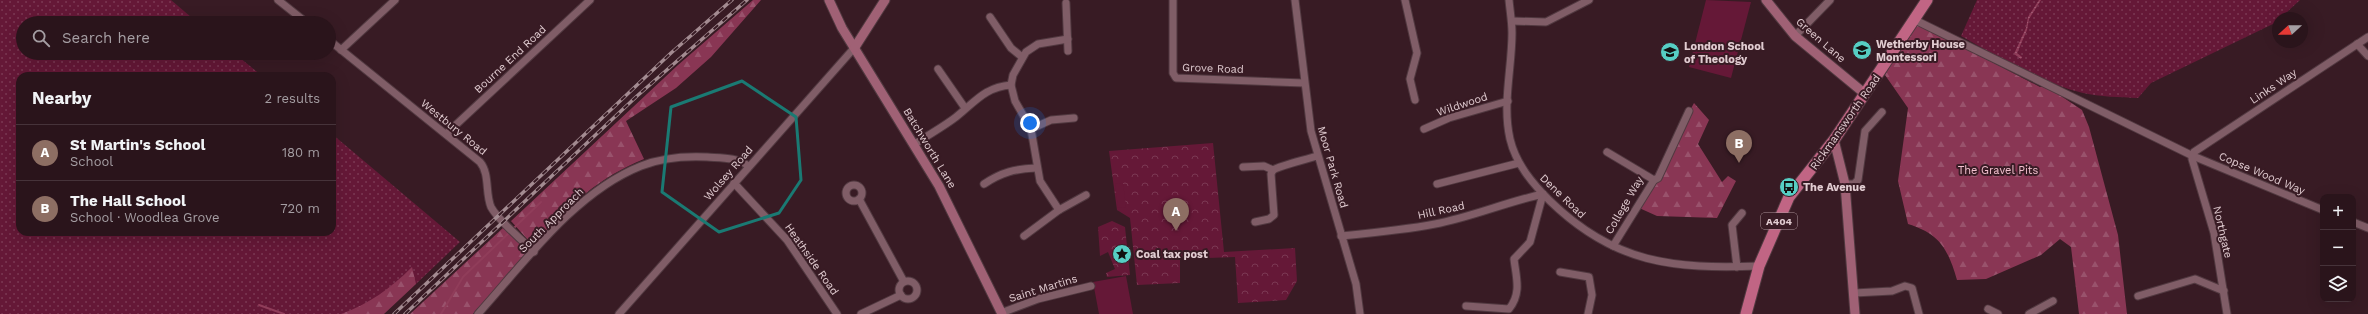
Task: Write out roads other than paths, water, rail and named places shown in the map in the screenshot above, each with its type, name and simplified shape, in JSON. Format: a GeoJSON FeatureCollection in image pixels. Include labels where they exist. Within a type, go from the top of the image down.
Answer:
{"type":"FeatureCollection","features":[{"type":"Feature","properties":{"kind":"main road","name":"Rickmansworth Road"},"geometry":{"type":"LineString","coordinates":[[1746,314],[1759,266],[1790,198],[1834,140],[1927,0]]}},
{"type":"Feature","properties":{"kind":"street"},"geometry":{"type":"LineString","coordinates":[[278,0],[298,16]]}},
{"type":"Feature","properties":{"kind":"street"},"geometry":{"type":"LineString","coordinates":[[341,50],[395,0]]}},
{"type":"Feature","properties":{"kind":"street","name":"Bourne End Road"},"geometry":{"type":"LineString","coordinates":[[446,134],[590,0]]}},
{"type":"Feature","properties":{"kind":"street","name":"Batchworth Lane"},"geometry":{"type":"LineString","coordinates":[[828,0],[854,47],[915,144],[950,207],[1001,314]]}},
{"type":"Feature","properties":{"kind":"street"},"geometry":{"type":"LineString","coordinates":[[854,47],[885,0]]}},
{"type":"Feature","properties":{"kind":"street","name":"Grove Road"},"geometry":{"type":"LineString","coordinates":[[1173,0],[1173,73],[1176,78],[1304,83]]}},
{"type":"Feature","properties":{"kind":"street","name":"Moor Park Road"},"geometry":{"type":"LineString","coordinates":[[1295,0],[1311,131],[1317,156],[1356,284],[1360,314]]}},
{"type":"Feature","properties":{"kind":"street"},"geometry":{"type":"LineString","coordinates":[[1405,0],[1417,53],[1410,79],[1415,100]]}},
{"type":"Feature","properties":{"kind":"street","name":"Dene Road"},"geometry":{"type":"LineString","coordinates":[[1509,0],[1512,21],[1508,101],[1510,138],[1520,168],[1543,194],[1590,235],[1631,255],[1684,266],[1759,266]]}},
{"type":"Feature","properties":{"kind":"street"},"geometry":{"type":"LineString","coordinates":[[1512,21],[1546,22],[1589,0]]}},
{"type":"Feature","properties":{"kind":"street","name":"Green Lane"},"geometry":{"type":"LineString","coordinates":[[1766,0],[1795,36],[1864,93]]}},
{"type":"Feature","properties":{"kind":"street"},"geometry":{"type":"LineString","coordinates":[[1795,36],[1830,0]]}},
{"type":"Feature","properties":{"kind":"street"},"geometry":{"type":"LineString","coordinates":[[1066,3],[1068,51]]}},
{"type":"Feature","properties":{"kind":"street"},"geometry":{"type":"LineString","coordinates":[[990,17],[1010,48],[1022,57]]}},
{"type":"Feature","properties":{"kind":"street","name":"Copse Wood Way"},"geometry":{"type":"LineString","coordinates":[[1915,20],[2193,156],[2320,209]]}},
{"type":"Feature","properties":{"kind":"street","name":"Links Way"},"geometry":{"type":"LineString","coordinates":[[2193,156],[2194,152],[2368,37]]}},
{"type":"Feature","properties":{"kind":"street"},"geometry":{"type":"LineString","coordinates":[[1059,210],[1043,187],[1036,168],[1031,129],[1015,101],[1011,85],[1013,75],[1022,57],[1038,44],[1068,39]]}},
{"type":"Feature","properties":{"kind":"street"},"geometry":{"type":"LineString","coordinates":[[2358,44],[2368,56]]}},
{"type":"Feature","properties":{"kind":"street","name":"Westbury Road"},"geometry":{"type":"LineString","coordinates":[[336,46],[483,165],[489,202],[493,210],[534,252]]}},
{"type":"Feature","properties":{"kind":"street","name":"Wolsey Road"},"geometry":{"type":"LineString","coordinates":[[619,314],[854,47]]}},
{"type":"Feature","properties":{"kind":"street"},"geometry":{"type":"LineString","coordinates":[[938,68],[965,108]]}},
{"type":"Feature","properties":{"kind":"street"},"geometry":{"type":"LineString","coordinates":[[915,144],[956,118],[965,108],[988,90],[1011,85]]}},
{"type":"Feature","properties":{"kind":"street","name":"Wildwood"},"geometry":{"type":"LineString","coordinates":[[1424,129],[1449,118],[1508,101]]}},
{"type":"Feature","properties":{"kind":"street"},"geometry":{"type":"LineString","coordinates":[[1654,180],[1658,178],[1689,111]]}},
{"type":"Feature","properties":{"kind":"street"},"geometry":{"type":"LineString","coordinates":[[1845,184],[1854,184],[1858,180],[1865,131],[1882,112]]}},
{"type":"Feature","properties":{"kind":"street"},"geometry":{"type":"LineString","coordinates":[[1031,129],[1051,120],[1074,118]]}},
{"type":"Feature","properties":{"kind":"street"},"geometry":{"type":"LineString","coordinates":[[1834,140],[1845,184],[1855,314]]}},
{"type":"Feature","properties":{"kind":"street","name":"College Way"},"geometry":{"type":"LineString","coordinates":[[1607,152],[1654,180],[1613,246]]}},
{"type":"Feature","properties":{"kind":"street"},"geometry":{"type":"LineString","coordinates":[[1255,222],[1269,219],[1274,215],[1271,174],[1273,170],[1278,167],[1290,166],[1317,156]]}},
{"type":"Feature","properties":{"kind":"street","name":"Northgate"},"geometry":{"type":"LineString","coordinates":[[2193,156],[2194,170],[2214,233],[2227,314]]}},
{"type":"Feature","properties":{"kind":"street","name":"South Approach"},"geometry":{"type":"LineString","coordinates":[[478,314],[534,252],[592,194],[612,179],[641,165],[667,159],[702,157],[742,162],[748,166]]}},
{"type":"Feature","properties":{"kind":"street"},"geometry":{"type":"LineString","coordinates":[[1437,184],[1518,163]]}},
{"type":"Feature","properties":{"kind":"street"},"geometry":{"type":"LineString","coordinates":[[1243,167],[1264,166],[1273,170]]}},
{"type":"Feature","properties":{"kind":"street"},"geometry":{"type":"LineString","coordinates":[[984,184],[1005,172],[1036,168]]}},
{"type":"Feature","properties":{"kind":"street","name":"Heathside Road"},"geometry":{"type":"LineString","coordinates":[[734,183],[787,240],[837,314]]}},
{"type":"Feature","properties":{"kind":"street"},"geometry":{"type":"LineString","coordinates":[[1466,306],[1487,309],[1509,309],[1518,294],[1514,259],[1530,242],[1543,194]]}},
{"type":"Feature","properties":{"kind":"street","name":"Hill Road"},"geometry":{"type":"LineString","coordinates":[[1341,236],[1434,224],[1470,216],[1510,201],[1543,194]]}},
{"type":"Feature","properties":{"kind":"street"},"geometry":{"type":"LineString","coordinates":[[1024,236],[1059,210],[1086,195]]}},
{"type":"Feature","properties":{"kind":"street"},"geometry":{"type":"LineString","coordinates":[[859,200],[903,280]]}},
{"type":"Feature","properties":{"kind":"street"},"geometry":{"type":"LineString","coordinates":[[1736,267],[1732,225],[1742,213]]}},
{"type":"Feature","properties":{"kind":"street"},"geometry":{"type":"LineString","coordinates":[[2356,223],[2368,228]]}},
{"type":"Feature","properties":{"kind":"street"},"geometry":{"type":"LineString","coordinates":[[1560,272],[1589,277],[1592,295],[1588,314]]}},
{"type":"Feature","properties":{"kind":"street"},"geometry":{"type":"LineString","coordinates":[[907,279],[915,284],[918,293],[910,300],[901,295],[899,288],[903,280],[907,279]]}},
{"type":"Feature","properties":{"kind":"street"},"geometry":{"type":"LineString","coordinates":[[2138,296],[2195,280],[2224,291]]}},
{"type":"Feature","properties":{"kind":"street","name":"Saint Martins"},"geometry":{"type":"LineString","coordinates":[[1001,314],[1038,299],[1091,286]]}},
{"type":"Feature","properties":{"kind":"street"},"geometry":{"type":"LineString","coordinates":[[1854,293],[1892,291],[1905,286],[1912,288],[1920,314]]}},
{"type":"Feature","properties":{"kind":"street"},"geometry":{"type":"LineString","coordinates":[[861,314],[901,295]]}},
{"type":"Feature","properties":{"kind":"street"},"geometry":{"type":"LineString","coordinates":[[2033,313],[2053,301]]}},
{"type":"Feature","properties":{"kind":"street"},"geometry":{"type":"LineString","coordinates":[[1988,309],[1998,314]]}},
{"type":"Feature","properties":{"kind":"waterway"},"geometry":{"type":"LineString","coordinates":[[441,314],[463,277],[541,202]]}},
{"type":"Feature","properties":{"kind":"waterway"},"geometry":{"type":"LineString","coordinates":[[259,305],[284,314]]}},
{"type":"Feature","properties":{"kind":"railway"},"geometry":{"type":"LineString","coordinates":[[394,314],[671,53],[732,0]]}},
{"type":"Feature","properties":{"kind":"railway"},"geometry":{"type":"LineString","coordinates":[[405,314],[637,96],[747,0]]}},
{"type":"Feature","properties":{"kind":"place","name":"Wetherby House Montessori"},"geometry":{"type":"Point","coordinates":[1862,50]}},
{"type":"Feature","properties":{"kind":"place","name":"London School of Theology"},"geometry":{"type":"Point","coordinates":[1670,52]}},
{"type":"Feature","properties":{"kind":"place","name":"The Hall School"},"geometry":{"type":"Point","coordinates":[1739,163]}},
{"type":"Feature","properties":{"kind":"place","name":"The Avenue"},"geometry":{"type":"Point","coordinates":[1789,187]}},
{"type":"Feature","properties":{"kind":"place","name":"St Martin's School"},"geometry":{"type":"Point","coordinates":[1176,231]}},
{"type":"Feature","properties":{"kind":"place","name":"Coal tax post"},"geometry":{"type":"Point","coordinates":[1122,254]}},
{"type":"Feature","properties":{"kind":"park label","name":"The Gravel Pits"},"geometry":{"type":"Point","coordinates":[1998,170]}}]}
